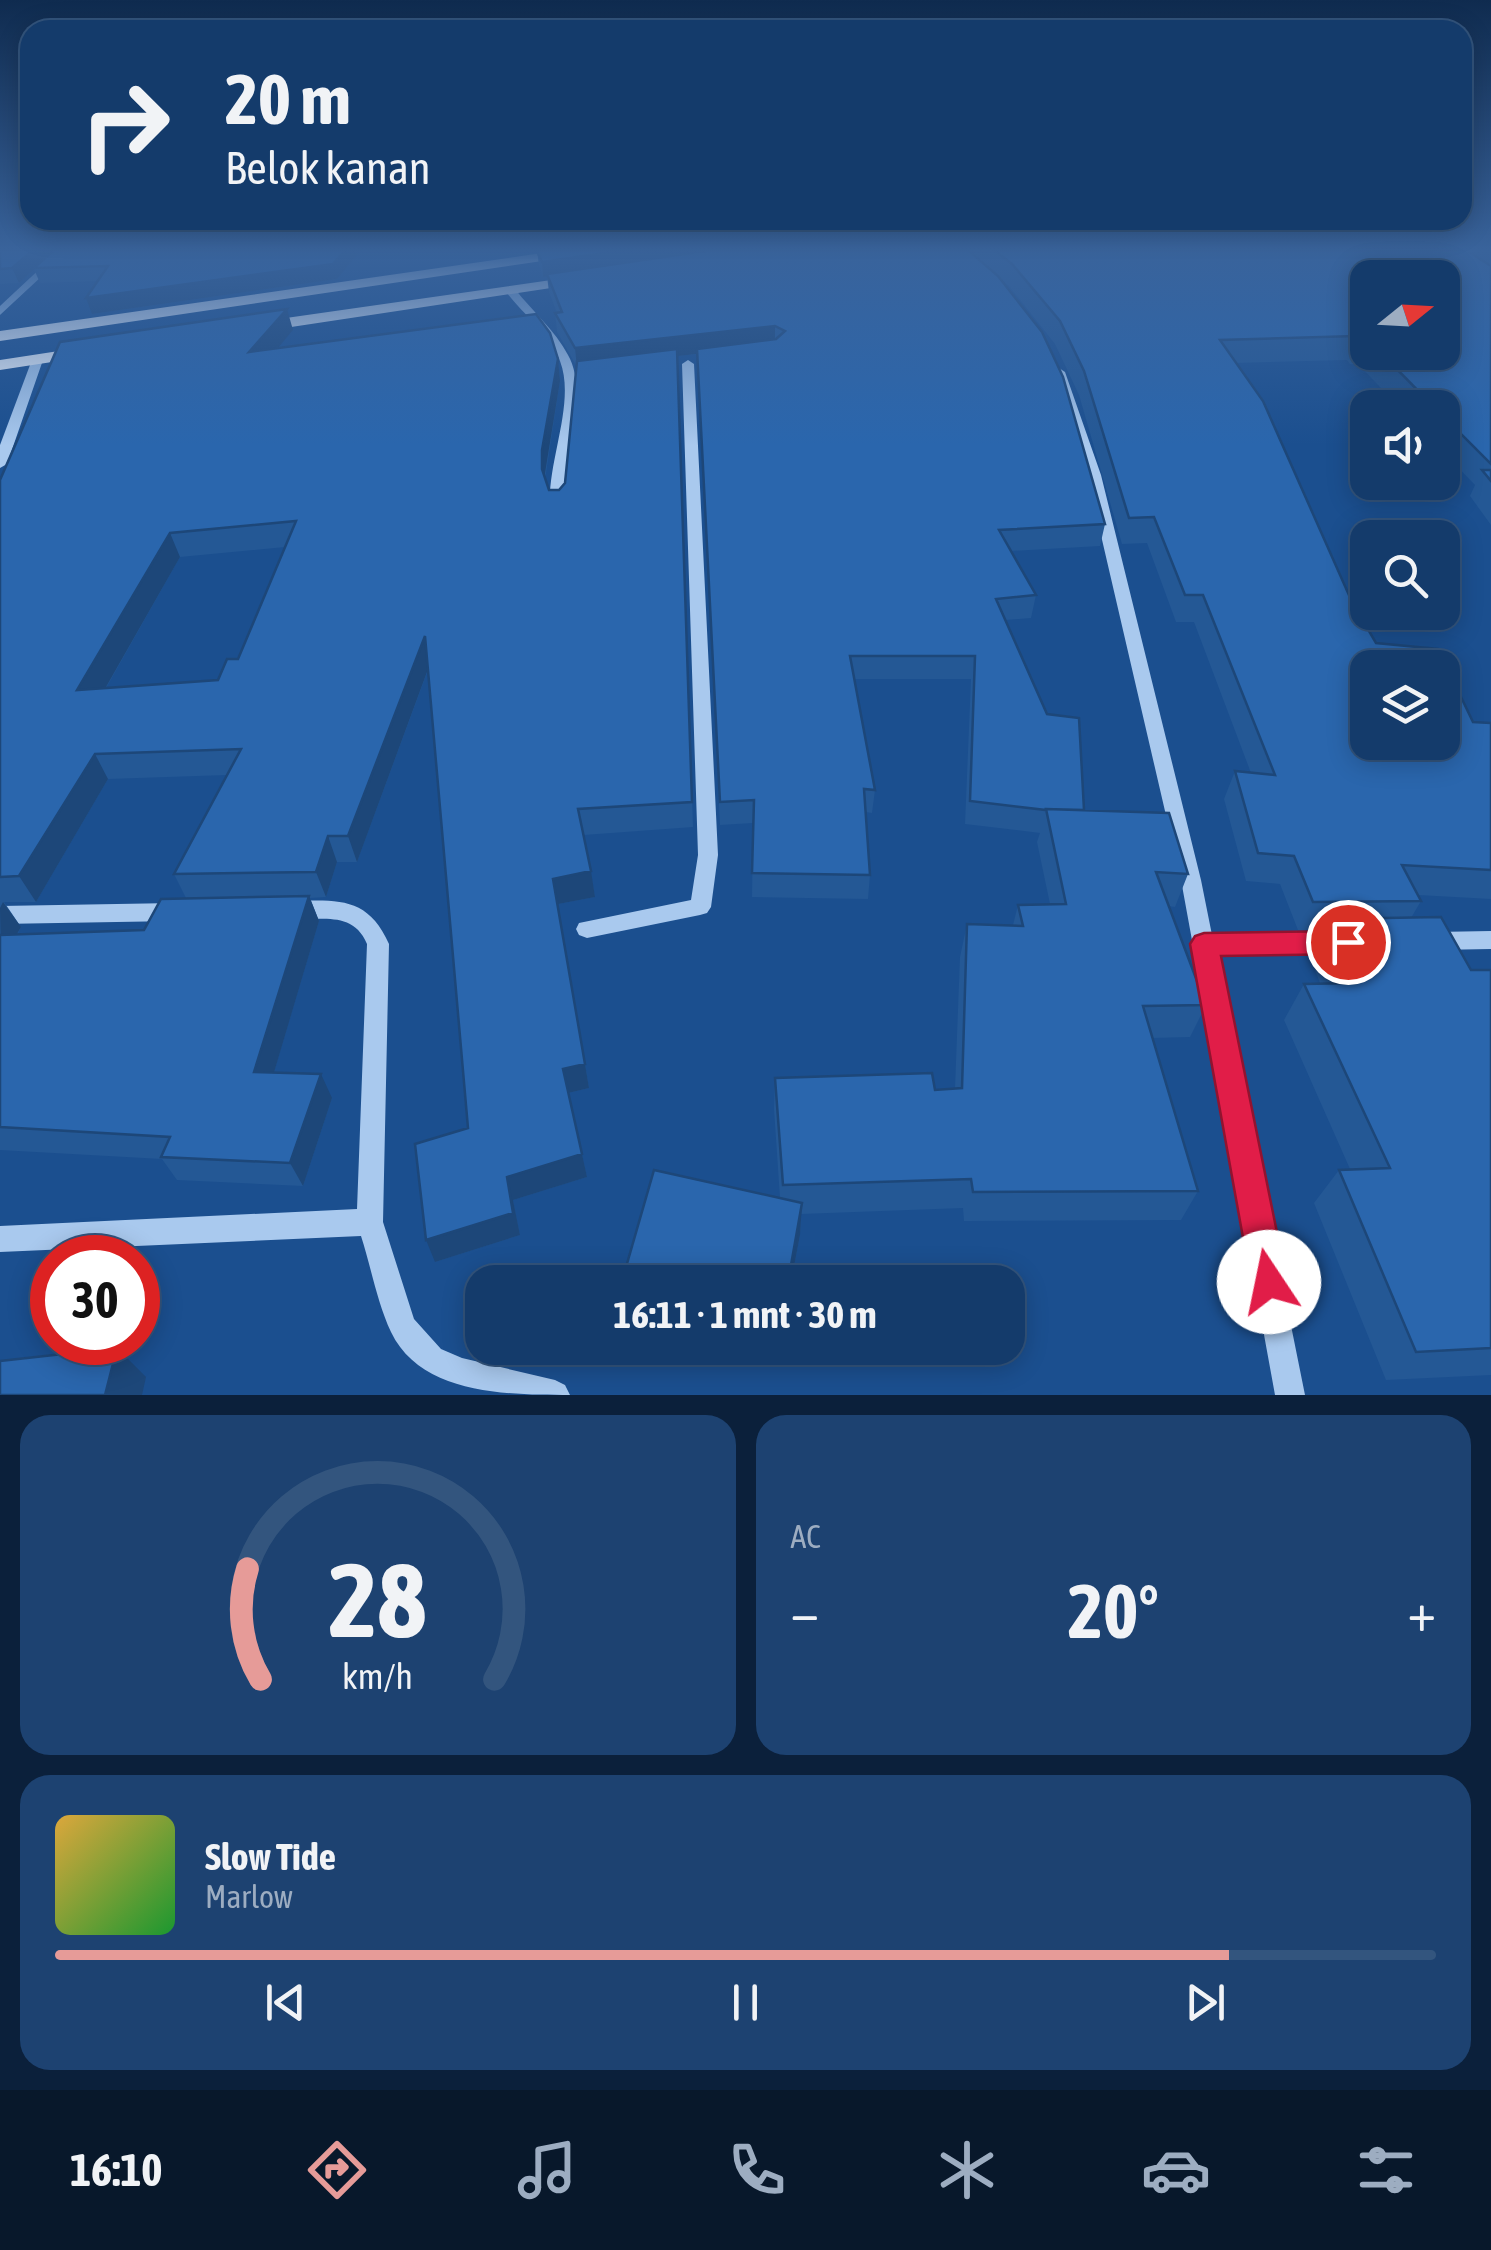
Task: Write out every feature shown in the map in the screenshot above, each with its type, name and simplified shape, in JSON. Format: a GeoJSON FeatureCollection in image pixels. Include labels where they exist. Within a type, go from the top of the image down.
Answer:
{"type":"FeatureCollection","features":[{"type":"Feature","properties":{"kind":"main road"},"geometry":{"type":"LineString","coordinates":[[0,336],[143,315]]}},
{"type":"Feature","properties":{"kind":"main road"},"geometry":{"type":"LineString","coordinates":[[240,330],[344,315]]}},
{"type":"Feature","properties":{"kind":"main road"},"geometry":{"type":"LineString","coordinates":[[0,366],[110,348]]}},
{"type":"Feature","properties":{"kind":"street"},"geometry":{"type":"LineString","coordinates":[[530,315],[564,358],[570,376],[555,470],[557,507]]}},
{"type":"Feature","properties":{"kind":"street"},"geometry":{"type":"LineString","coordinates":[[1048,348],[1069,396],[1094,476],[1204,944],[1290,1395]]}},
{"type":"Feature","properties":{"kind":"street"},"geometry":{"type":"LineString","coordinates":[[0,464],[36,360]]}},
{"type":"Feature","properties":{"kind":"street"},"geometry":{"type":"LineString","coordinates":[[587,930],[700,908],[708,855],[697,362],[668,366]]}},
{"type":"Feature","properties":{"kind":"street"},"geometry":{"type":"LineString","coordinates":[[570,376],[590,374]]}},
{"type":"Feature","properties":{"kind":"street"},"geometry":{"type":"LineString","coordinates":[[275,910],[334,909],[354,913],[374,929],[378,944],[370,1222],[403,1327],[430,1359],[461,1372],[555,1395]]}},
{"type":"Feature","properties":{"kind":"street"},"geometry":{"type":"LineString","coordinates":[[0,914],[196,911]]}},
{"type":"Feature","properties":{"kind":"street"},"geometry":{"type":"LineString","coordinates":[[1414,941],[1491,940]]}},
{"type":"Feature","properties":{"kind":"street"},"geometry":{"type":"LineString","coordinates":[[1204,944],[1357,942]]}},
{"type":"Feature","properties":{"kind":"street"},"geometry":{"type":"LineString","coordinates":[[0,1238],[370,1222]]}},
{"type":"Feature","properties":{"kind":"building"},"geometry":{"type":"Polygon","coordinates":[[[245,315],[282,315],[249,352],[537,315],[550,333],[558,359],[542,450],[542,469],[549,490],[559,490],[565,483],[577,361],[677,349],[692,802],[578,809],[591,871],[553,879],[585,1064],[563,1069],[582,1154],[507,1177],[513,1213],[426,1240],[415,1144],[468,1128],[425,636],[348,836],[328,836],[316,872],[174,874],[241,749],[95,754],[19,876],[0,877],[0,480],[60,342],[245,315]],[[296,521],[170,533],[77,690],[218,680],[227,659],[238,659],[296,521]]]}},
{"type":"Feature","properties":{"kind":"building"},"geometry":{"type":"Polygon","coordinates":[[[556,315],[1029,315],[1042,332],[1063,377],[1105,524],[999,530],[1036,595],[996,599],[1047,714],[1079,718],[1084,810],[970,801],[975,656],[850,656],[875,790],[864,789],[870,875],[752,873],[754,800],[720,802],[697,349],[776,339],[785,331],[775,326],[575,348],[556,315]]]}},
{"type":"Feature","properties":{"kind":"building"},"geometry":{"type":"Polygon","coordinates":[[[1055,315],[1350,315],[1350,336],[1220,340],[1263,401],[1350,597],[1350,630],[1368,630],[1376,643],[1438,650],[1350,650],[1350,760],[1460,760],[1460,695],[1473,722],[1491,723],[1491,870],[1402,865],[1421,901],[1313,902],[1294,856],[1258,853],[1235,771],[1275,775],[1203,595],[1185,595],[1154,517],[1129,518],[1084,371],[1055,315]]]}},
{"type":"Feature","properties":{"kind":"building"},"geometry":{"type":"Polygon","coordinates":[[[1460,315],[1491,315],[1491,464],[1460,433],[1460,390],[1417,390],[1398,370],[1460,370],[1460,315]]]}},
{"type":"Feature","properties":{"kind":"building"},"geometry":{"type":"Polygon","coordinates":[[[1046,809],[1169,813],[1188,874],[1156,872],[1206,1005],[1143,1006],[1198,1191],[973,1192],[971,1179],[783,1185],[775,1078],[932,1073],[935,1090],[962,1088],[967,924],[1023,926],[1018,905],[1066,904],[1046,809]]]}},
{"type":"Feature","properties":{"kind":"building"},"geometry":{"type":"Polygon","coordinates":[[[309,896],[254,1072],[321,1074],[290,1163],[161,1157],[170,1137],[0,1127],[0,935],[144,930],[161,899],[309,896]]]}},
{"type":"Feature","properties":{"kind":"building"},"geometry":{"type":"Polygon","coordinates":[[[1441,917],[1471,970],[1491,970],[1491,1348],[1416,1352],[1339,1170],[1390,1168],[1304,984],[1356,983],[1329,919],[1441,917]]]}},
{"type":"Feature","properties":{"kind":"building"},"geometry":{"type":"Polygon","coordinates":[[[654,1170],[802,1203],[791,1265],[627,1265],[654,1170]]]}},
{"type":"Feature","properties":{"kind":"building"},"geometry":{"type":"Polygon","coordinates":[[[30,1358],[30,1365],[113,1365],[105,1395],[0,1395],[0,1361],[30,1358]]]}},
{"type":"Feature","properties":{"kind":"route"},"geometry":{"type":"LineString","coordinates":[[1269,1282],[1204,944],[1348,942]]}}]}
